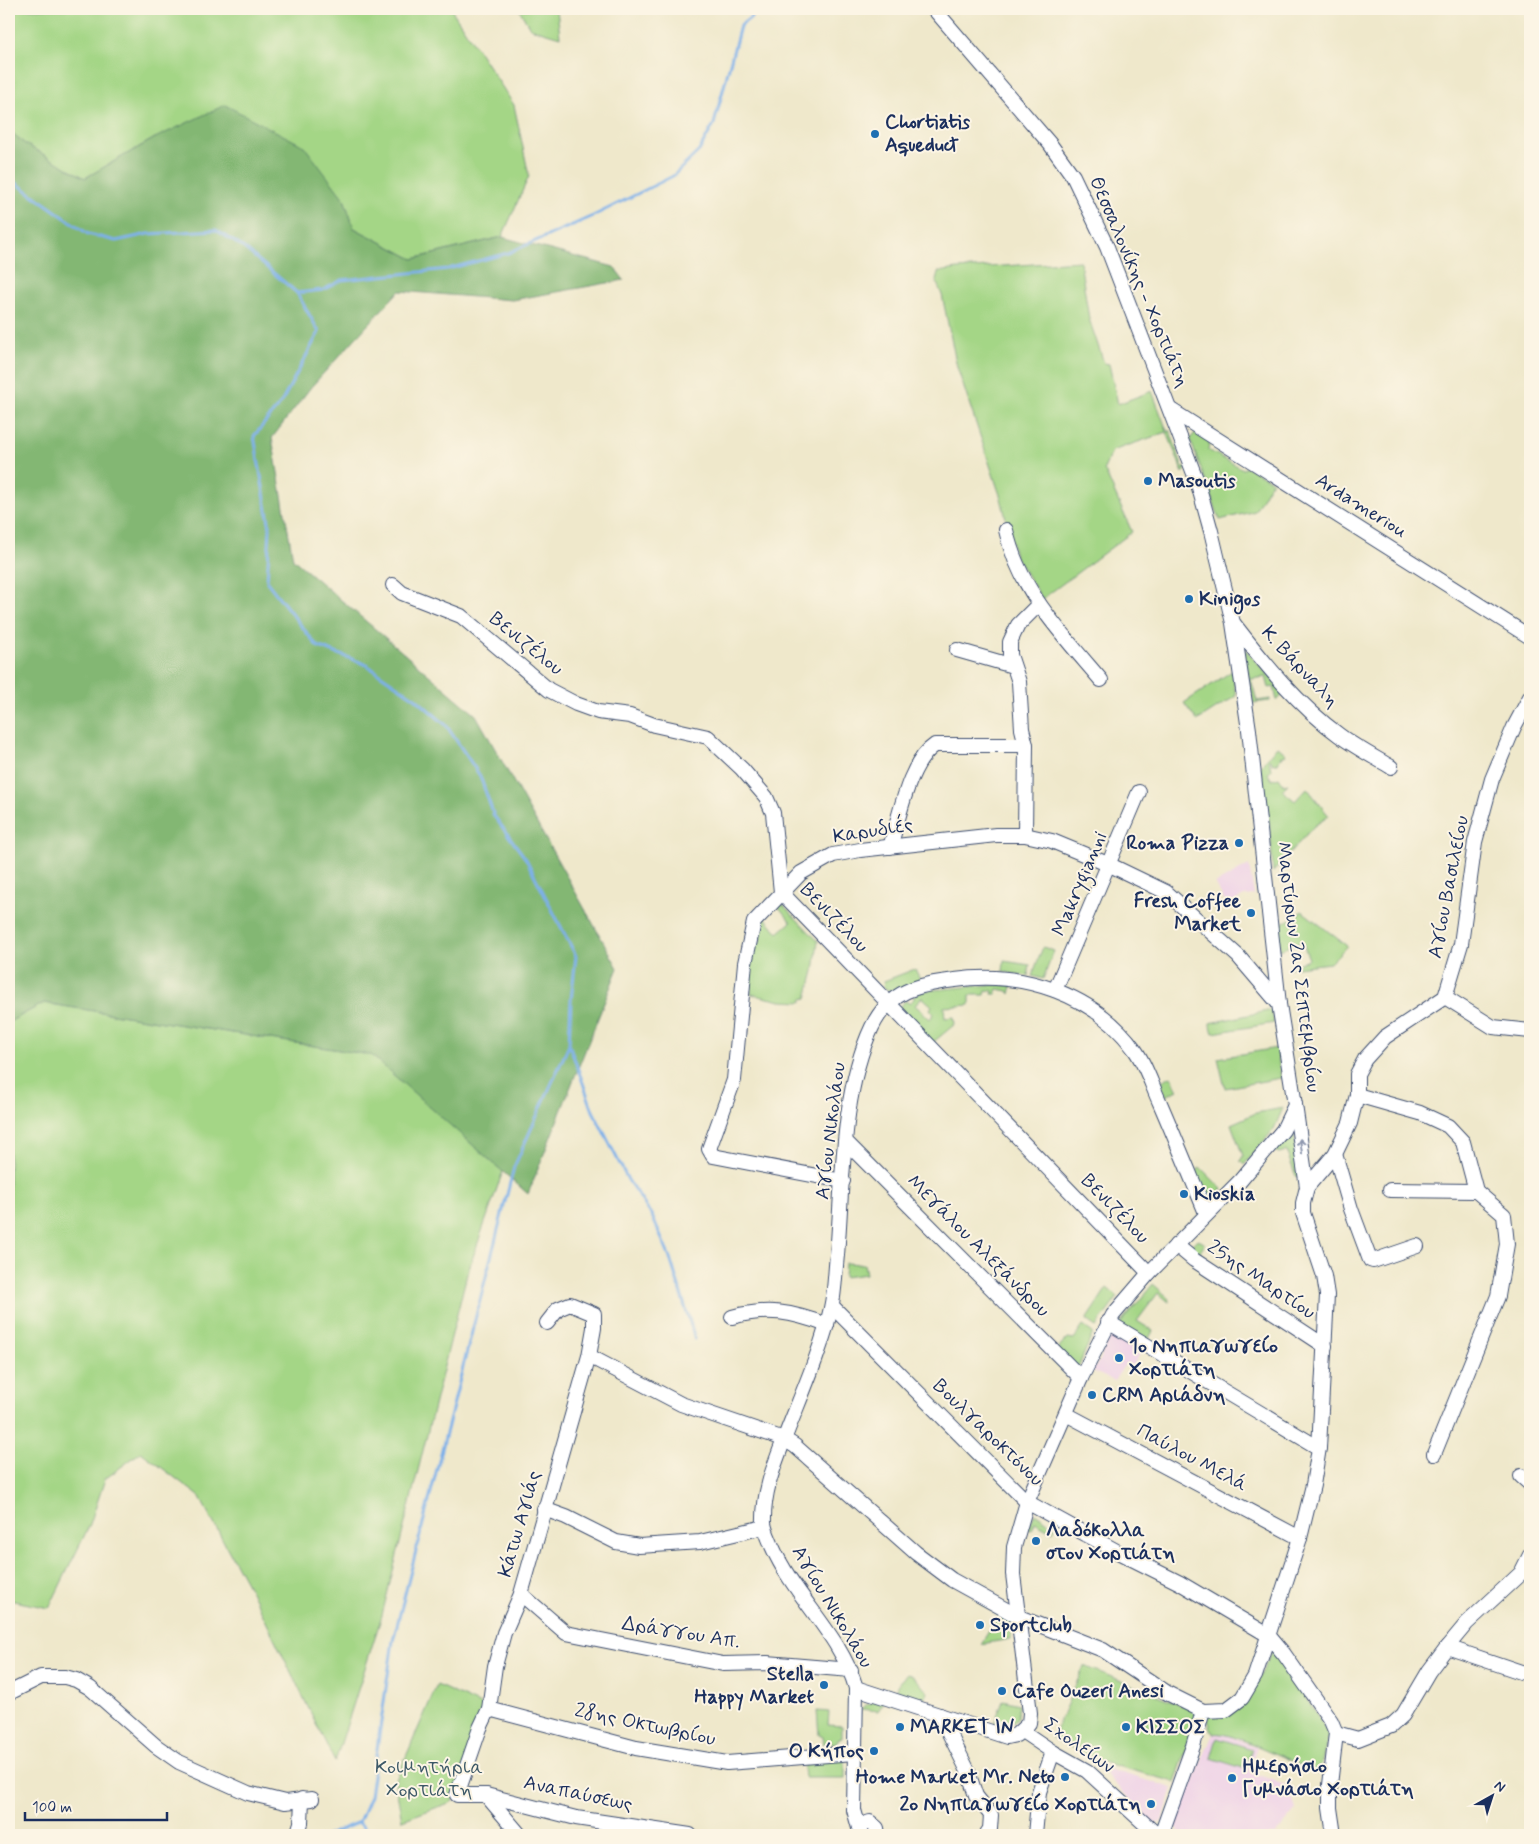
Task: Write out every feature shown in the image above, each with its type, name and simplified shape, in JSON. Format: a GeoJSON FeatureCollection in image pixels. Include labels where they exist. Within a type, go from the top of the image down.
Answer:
{"type":"FeatureCollection","features":[{"type":"Feature","properties":{"kind":"street","name":"Θεσσαλονίκης - Χορτιάτη"},"geometry":{"type":"LineString","coordinates":[[934,9],[1044,136],[1073,176],[1107,246],[1134,321],[1171,410]]}},
{"type":"Feature","properties":{"kind":"street","name":"Μαρτύρων 2ας Σεπτεμβρίου"},"geometry":{"type":"LineString","coordinates":[[1022,1731],[1029,1723],[1030,1713],[1013,1574],[1014,1548],[1027,1502],[1081,1378],[1108,1322],[1149,1273],[1240,1180],[1283,1130],[1295,1105],[1279,1004],[1249,730],[1233,623],[1207,515],[1171,410]]}},
{"type":"Feature","properties":{"kind":"street","name":"Ardameriou"},"geometry":{"type":"LineString","coordinates":[[1171,410],[1530,636]]}},
{"type":"Feature","properties":{"kind":"street"},"geometry":{"type":"LineString","coordinates":[[1006,530],[1010,554],[1039,604],[1101,680]]}},
{"type":"Feature","properties":{"kind":"street","name":"Βενιζέλου"},"geometry":{"type":"LineString","coordinates":[[393,585],[402,593],[462,616],[549,690],[576,704],[598,712],[630,716],[654,725],[708,737],[742,769],[766,797],[773,813],[781,892],[1149,1273]]}},
{"type":"Feature","properties":{"kind":"street"},"geometry":{"type":"LineString","coordinates":[[1025,835],[1026,745],[1022,729],[1019,682],[1010,655],[1010,642],[1018,625],[1039,604]]}},
{"type":"Feature","properties":{"kind":"street","name":"Κ. Βάρναλη"},"geometry":{"type":"LineString","coordinates":[[1233,623],[1289,691],[1314,716],[1340,736],[1391,767]]}},
{"type":"Feature","properties":{"kind":"street"},"geometry":{"type":"LineString","coordinates":[[957,650],[1013,666]]}},
{"type":"Feature","properties":{"kind":"street","name":"Αγίου Βασιλείου"},"geometry":{"type":"LineString","coordinates":[[1445,997],[1461,944],[1475,842],[1492,779],[1514,726],[1530,697]]}},
{"type":"Feature","properties":{"kind":"street"},"geometry":{"type":"LineString","coordinates":[[890,847],[917,763],[928,750],[935,745],[1026,745]]}},
{"type":"Feature","properties":{"kind":"street","name":"Makrygianni"},"geometry":{"type":"LineString","coordinates":[[1055,990],[1110,865],[1139,792]]}},
{"type":"Feature","properties":{"kind":"street","name":"Καρυδιές"},"geometry":{"type":"LineString","coordinates":[[843,1181],[713,1156],[709,1149],[734,1080],[746,964],[754,922],[801,873],[833,855],[996,835],[1025,835],[1052,841],[1110,865],[1166,892],[1238,956],[1279,1004]]}},
{"type":"Feature","properties":{"kind":"street","name":"Αγίου Νικολάου"},"geometry":{"type":"LineString","coordinates":[[856,1688],[851,1670],[823,1626],[795,1588],[778,1559],[764,1527],[766,1491],[827,1325],[832,1306],[852,1090],[860,1057],[874,1023],[887,1002],[908,990],[932,983],[984,977],[1030,983],[1055,990],[1071,996],[1100,1014],[1135,1050],[1206,1213]]}},
{"type":"Feature","properties":{"kind":"street"},"geometry":{"type":"LineString","coordinates":[[589,1356],[674,1401],[784,1439],[795,1446],[926,1561],[959,1584],[1019,1617],[1103,1650],[1169,1694],[1203,1711],[1226,1710],[1242,1698],[1256,1676],[1300,1538],[1314,1485],[1319,1448],[1327,1295],[1324,1276],[1303,1213],[1302,1203],[1307,1187],[1335,1154],[1350,1123],[1357,1095],[1357,1074],[1364,1059],[1385,1037],[1445,997],[1493,1027],[1530,1031]]}},
{"type":"Feature","properties":{"kind":"street"},"geometry":{"type":"LineString","coordinates":[[1357,1095],[1420,1113],[1448,1126],[1463,1142],[1476,1191],[1504,1214],[1505,1252],[1498,1296],[1434,1454]]}},
{"type":"Feature","properties":{"kind":"street"},"geometry":{"type":"LineString","coordinates":[[1295,1105],[1307,1187]]}},
{"type":"Feature","properties":{"kind":"street","name":"Μεγάλου Αλεξάνδρου"},"geometry":{"type":"LineString","coordinates":[[846,1142],[1081,1378]]}},
{"type":"Feature","properties":{"kind":"street"},"geometry":{"type":"LineString","coordinates":[[1335,1154],[1351,1209],[1370,1260],[1373,1261],[1417,1246]]}},
{"type":"Feature","properties":{"kind":"street"},"geometry":{"type":"LineString","coordinates":[[1390,1190],[1476,1191]]}},
{"type":"Feature","properties":{"kind":"street","name":"25ης Μαρτίου"},"geometry":{"type":"LineString","coordinates":[[1176,1245],[1194,1260],[1325,1346]]}},
{"type":"Feature","properties":{"kind":"street","name":"Κάτω Αγιάς"},"geometry":{"type":"LineString","coordinates":[[457,1795],[480,1728],[489,1709],[495,1666],[504,1633],[521,1594],[589,1356],[594,1328],[594,1314],[570,1304],[558,1309],[547,1323]]}},
{"type":"Feature","properties":{"kind":"street","name":"Βουλγαροκτόνου"},"geometry":{"type":"LineString","coordinates":[[832,1306],[1027,1502],[1120,1553],[1180,1583],[1268,1635],[1284,1654],[1331,1720],[1336,1733]]}},
{"type":"Feature","properties":{"kind":"street"},"geometry":{"type":"LineString","coordinates":[[732,1317],[752,1311],[794,1313],[827,1325]]}},
{"type":"Feature","properties":{"kind":"street"},"geometry":{"type":"LineString","coordinates":[[1108,1322],[1319,1448]]}},
{"type":"Feature","properties":{"kind":"street","name":"Παύλου Μελά"},"geometry":{"type":"LineString","coordinates":[[1066,1414],[1300,1538]]}},
{"type":"Feature","properties":{"kind":"street"},"geometry":{"type":"LineString","coordinates":[[544,1509],[566,1517],[616,1542],[639,1546],[700,1542],[764,1527]]}},
{"type":"Feature","properties":{"kind":"street"},"geometry":{"type":"LineString","coordinates":[[1334,1835],[1330,1815],[1330,1785],[1336,1733],[1358,1739],[1391,1726],[1403,1714],[1429,1671],[1447,1647],[1467,1623],[1522,1573],[1530,1555]]}},
{"type":"Feature","properties":{"kind":"street","name":"Δράγγου Απ."},"geometry":{"type":"LineString","coordinates":[[521,1594],[566,1633],[723,1664],[767,1663],[851,1670]]}},
{"type":"Feature","properties":{"kind":"street"},"geometry":{"type":"LineString","coordinates":[[1447,1647],[1530,1675]]}},
{"type":"Feature","properties":{"kind":"street"},"geometry":{"type":"LineString","coordinates":[[9,1693],[41,1676],[65,1677],[76,1680],[90,1688],[156,1746],[179,1762],[248,1793],[285,1802],[307,1799],[297,1835]]}},
{"type":"Feature","properties":{"kind":"street"},"geometry":{"type":"LineString","coordinates":[[859,1832],[854,1810],[856,1688],[1007,1737],[1022,1731]]}},
{"type":"Feature","properties":{"kind":"street","name":"28ης Οκτωβρίου"},"geometry":{"type":"LineString","coordinates":[[489,1709],[636,1748],[727,1763],[854,1753]]}},
{"type":"Feature","properties":{"kind":"street"},"geometry":{"type":"LineString","coordinates":[[1159,1835],[1193,1746],[1203,1711]]}},
{"type":"Feature","properties":{"kind":"street"},"geometry":{"type":"LineString","coordinates":[[940,1715],[966,1769],[976,1796],[991,1815],[990,1829],[986,1835]]}},
{"type":"Feature","properties":{"kind":"street","name":"Σχολείων"},"geometry":{"type":"LineString","coordinates":[[1022,1731],[1053,1752],[1087,1771],[1159,1835]]}},
{"type":"Feature","properties":{"kind":"street"},"geometry":{"type":"LineString","coordinates":[[1035,1835],[1039,1792],[1053,1752]]}},
{"type":"Feature","properties":{"kind":"street","name":"Αναπαύσεως"},"geometry":{"type":"LineString","coordinates":[[457,1795],[486,1795],[576,1818],[690,1835]]}},
{"type":"Feature","properties":{"kind":"street"},"geometry":{"type":"LineString","coordinates":[[486,1795],[520,1835]]}},
{"type":"Feature","properties":{"kind":"street"},"geometry":{"type":"LineString","coordinates":[[859,1832],[864,1823],[870,1822],[876,1825],[882,1834]]}},
{"type":"Feature","properties":{"kind":"shaded area"},"geometry":{"type":"Polygon","coordinates":[[[1249,865],[1254,895],[1244,896],[1227,905],[1215,884],[1249,865]]]}},
{"type":"Feature","properties":{"kind":"shaded area","name":"1ο Νηπιαγωγείο Χορτιάτη"},"geometry":{"type":"Polygon","coordinates":[[[1111,1335],[1141,1352],[1132,1367],[1125,1364],[1114,1381],[1092,1371],[1102,1357],[1101,1355],[1111,1335]]]}},
{"type":"Feature","properties":{"kind":"shaded area","name":"Ημερήσιο Γυμνάσιο Χορτιάτη"},"geometry":{"type":"Polygon","coordinates":[[[1219,1732],[1257,1747],[1249,1772],[1288,1785],[1296,1810],[1275,1835],[1181,1835],[1175,1824],[1213,1734],[1219,1732]]]}},
{"type":"Feature","properties":{"kind":"shaded area","name":"2ο Νηπιαγωγείο Χορτιάτη"},"geometry":{"type":"Polygon","coordinates":[[[1098,1766],[1173,1788],[1162,1821],[1152,1823],[1098,1766]]]}},
{"type":"Feature","properties":{"kind":"green space"},"geometry":{"type":"Polygon","coordinates":[[[9,9],[451,9],[514,105],[529,176],[502,237],[413,259],[354,228],[344,199],[155,138],[85,178],[25,144],[9,130],[9,9]]]}},
{"type":"Feature","properties":{"kind":"green space"},"geometry":{"type":"Polygon","coordinates":[[[519,9],[557,9],[560,37],[530,28],[519,9]]]}},
{"type":"Feature","properties":{"kind":"green space"},"geometry":{"type":"Polygon","coordinates":[[[225,105],[304,146],[344,199],[354,228],[413,259],[502,237],[614,267],[624,280],[512,300],[399,291],[311,387],[272,438],[293,559],[476,715],[618,968],[528,1194],[371,1055],[44,1003],[9,1022],[9,130],[25,144],[85,178],[155,138],[225,105]]]}},
{"type":"Feature","properties":{"kind":"green space"},"geometry":{"type":"Polygon","coordinates":[[[1080,261],[1089,319],[1104,363],[1109,364],[1118,404],[1152,391],[1167,431],[1170,431],[1183,468],[1186,467],[1186,470],[1183,473],[1167,432],[1112,451],[1104,469],[1132,532],[1042,599],[1015,556],[1001,498],[957,367],[942,295],[936,281],[938,272],[958,269],[1080,261]]]}},
{"type":"Feature","properties":{"kind":"green space"},"geometry":{"type":"Polygon","coordinates":[[[1195,433],[1210,440],[1208,450],[1243,469],[1247,467],[1272,481],[1255,511],[1220,520],[1190,439],[1195,433]]]}},
{"type":"Feature","properties":{"kind":"green space"},"geometry":{"type":"Polygon","coordinates":[[[1244,648],[1284,693],[1277,701],[1274,687],[1269,688],[1266,677],[1251,679],[1257,701],[1270,699],[1270,701],[1253,703],[1244,648]]]}},
{"type":"Feature","properties":{"kind":"green space"},"geometry":{"type":"Polygon","coordinates":[[[1232,671],[1236,696],[1197,721],[1184,703],[1232,671]]]}},
{"type":"Feature","properties":{"kind":"green space"},"geometry":{"type":"Polygon","coordinates":[[[1277,746],[1286,754],[1283,757],[1281,756],[1278,763],[1272,764],[1271,760],[1269,760],[1271,770],[1268,774],[1272,780],[1279,778],[1284,785],[1288,784],[1282,790],[1295,801],[1307,788],[1329,816],[1314,826],[1273,872],[1270,827],[1260,767],[1277,746]]]}},
{"type":"Feature","properties":{"kind":"green space"},"geometry":{"type":"Polygon","coordinates":[[[782,904],[818,941],[814,971],[807,998],[803,999],[802,1002],[781,1001],[751,994],[752,943],[759,944],[763,930],[756,927],[765,917],[778,933],[791,922],[778,906],[782,904]]]}},
{"type":"Feature","properties":{"kind":"green space"},"geometry":{"type":"Polygon","coordinates":[[[1302,911],[1347,946],[1330,963],[1288,968],[1309,959],[1302,941],[1280,950],[1278,924],[1292,919],[1302,911]]]}},
{"type":"Feature","properties":{"kind":"green space"},"geometry":{"type":"Polygon","coordinates":[[[1043,947],[1054,951],[1043,979],[1032,976],[1043,947]]]}},
{"type":"Feature","properties":{"kind":"green space"},"geometry":{"type":"Polygon","coordinates":[[[1004,961],[1030,965],[1028,976],[1003,972],[1004,961]]]}},
{"type":"Feature","properties":{"kind":"green space"},"geometry":{"type":"Polygon","coordinates":[[[915,969],[921,981],[894,992],[883,988],[884,981],[915,969]]]}},
{"type":"Feature","properties":{"kind":"green space"},"geometry":{"type":"Polygon","coordinates":[[[986,985],[1012,985],[1010,994],[1008,991],[998,989],[996,994],[992,994],[993,991],[986,990],[985,995],[970,995],[970,1005],[944,1007],[945,1018],[954,1017],[955,1024],[931,1044],[899,1007],[905,1001],[909,1003],[914,999],[914,995],[923,991],[986,985]],[[922,997],[915,1005],[930,1019],[934,1014],[930,1009],[932,1006],[922,997]]]}},
{"type":"Feature","properties":{"kind":"green space"},"geometry":{"type":"Polygon","coordinates":[[[44,1003],[371,1055],[503,1171],[467,1274],[382,1615],[335,1762],[256,1601],[199,1496],[141,1452],[105,1479],[90,1524],[49,1608],[9,1600],[9,1022],[44,1003]]]}},
{"type":"Feature","properties":{"kind":"green space"},"geometry":{"type":"Polygon","coordinates":[[[1272,1010],[1274,1023],[1213,1033],[1210,1023],[1272,1010]]]}},
{"type":"Feature","properties":{"kind":"green space"},"geometry":{"type":"Polygon","coordinates":[[[1277,1048],[1281,1078],[1225,1088],[1218,1058],[1277,1048]]]}},
{"type":"Feature","properties":{"kind":"green space"},"geometry":{"type":"Polygon","coordinates":[[[1171,1076],[1178,1090],[1166,1096],[1160,1082],[1171,1076]]]}},
{"type":"Feature","properties":{"kind":"green space"},"geometry":{"type":"Polygon","coordinates":[[[1283,1108],[1274,1129],[1244,1165],[1240,1161],[1243,1156],[1231,1124],[1256,1113],[1283,1108]]]}},
{"type":"Feature","properties":{"kind":"green space"},"geometry":{"type":"Polygon","coordinates":[[[1293,1129],[1302,1177],[1296,1176],[1286,1151],[1279,1153],[1274,1151],[1293,1129]]]}},
{"type":"Feature","properties":{"kind":"green space"},"geometry":{"type":"Polygon","coordinates":[[[1200,1167],[1222,1189],[1210,1202],[1195,1174],[1200,1167]]]}},
{"type":"Feature","properties":{"kind":"green space"},"geometry":{"type":"Polygon","coordinates":[[[1198,1239],[1205,1244],[1198,1255],[1188,1249],[1198,1239]]]}},
{"type":"Feature","properties":{"kind":"green space"},"geometry":{"type":"Polygon","coordinates":[[[845,1263],[864,1264],[866,1274],[844,1277],[845,1263]]]}},
{"type":"Feature","properties":{"kind":"green space"},"geometry":{"type":"Polygon","coordinates":[[[1153,1284],[1170,1299],[1169,1302],[1158,1293],[1137,1321],[1153,1331],[1147,1342],[1119,1325],[1153,1284]]]}},
{"type":"Feature","properties":{"kind":"green space"},"geometry":{"type":"Polygon","coordinates":[[[1107,1288],[1118,1297],[1096,1327],[1086,1320],[1107,1288]]]}},
{"type":"Feature","properties":{"kind":"green space"},"geometry":{"type":"Polygon","coordinates":[[[1083,1326],[1093,1333],[1078,1368],[1056,1351],[1068,1338],[1074,1339],[1083,1326]]]}},
{"type":"Feature","properties":{"kind":"green space"},"geometry":{"type":"Polygon","coordinates":[[[1035,1513],[1055,1527],[1053,1532],[1035,1522],[1032,1530],[1028,1529],[1035,1513]]]}},
{"type":"Feature","properties":{"kind":"green space"},"geometry":{"type":"Polygon","coordinates":[[[983,1600],[1010,1616],[1011,1639],[981,1644],[999,1615],[981,1604],[983,1600]]]}},
{"type":"Feature","properties":{"kind":"green space"},"geometry":{"type":"Polygon","coordinates":[[[1274,1648],[1329,1734],[1319,1774],[1248,1742],[1221,1734],[1213,1734],[1206,1715],[1226,1713],[1260,1676],[1274,1648]]]}},
{"type":"Feature","properties":{"kind":"green space","name":"ΚΙΣΣΟΣ"},"geometry":{"type":"Polygon","coordinates":[[[1084,1666],[1200,1712],[1175,1782],[1099,1761],[1052,1738],[1084,1666]]]}},
{"type":"Feature","properties":{"kind":"green space"},"geometry":{"type":"Polygon","coordinates":[[[906,1674],[916,1679],[928,1692],[925,1700],[895,1690],[906,1674]]]}},
{"type":"Feature","properties":{"kind":"green space","name":"Κοιμητήρια Χορτιάτη"},"geometry":{"type":"Polygon","coordinates":[[[437,1685],[485,1707],[452,1802],[402,1820],[395,1782],[437,1685]]]}},
{"type":"Feature","properties":{"kind":"green space"},"geometry":{"type":"Polygon","coordinates":[[[1003,1700],[1019,1704],[1018,1718],[1013,1723],[1001,1726],[994,1724],[1003,1700]]]}},
{"type":"Feature","properties":{"kind":"green space"},"geometry":{"type":"Polygon","coordinates":[[[876,1701],[884,1702],[878,1711],[861,1709],[865,1705],[876,1701]]]}},
{"type":"Feature","properties":{"kind":"green space"},"geometry":{"type":"Polygon","coordinates":[[[817,1711],[829,1712],[828,1725],[842,1726],[842,1738],[838,1739],[836,1743],[824,1744],[823,1737],[819,1735],[817,1711]]]}},
{"type":"Feature","properties":{"kind":"green space"},"geometry":{"type":"Polygon","coordinates":[[[1217,1738],[1252,1749],[1246,1769],[1211,1758],[1217,1738]]]}},
{"type":"Feature","properties":{"kind":"green space"},"geometry":{"type":"Polygon","coordinates":[[[845,1754],[845,1778],[805,1778],[803,1757],[845,1754]]]}},
{"type":"Feature","properties":{"kind":"waterway"},"geometry":{"type":"LineString","coordinates":[[9,178],[88,234],[116,241],[148,234],[216,230],[244,248],[297,293],[323,290],[342,280],[448,269],[508,253],[591,217],[673,176],[699,151],[714,124],[740,26],[761,9]]}},
{"type":"Feature","properties":{"kind":"waterway"},"geometry":{"type":"LineString","coordinates":[[297,293],[319,332],[281,403],[254,436],[270,528],[267,582],[317,646],[365,664],[415,698],[446,725],[480,776],[494,816],[526,859],[576,956],[569,1044],[593,1111],[628,1180],[652,1216],[670,1258],[695,1339]]}},
{"type":"Feature","properties":{"kind":"waterway"},"geometry":{"type":"LineString","coordinates":[[369,1835],[359,1822],[370,1796],[393,1641],[514,1167],[569,1045]]}},
{"type":"Feature","properties":{"kind":"waterway"},"geometry":{"type":"LineString","coordinates":[[328,1835],[359,1822]]}},
{"type":"Feature","properties":{"kind":"place","name":"Chortiatis Aqueduct"},"geometry":{"type":"Point","coordinates":[875,134]}},
{"type":"Feature","properties":{"kind":"place","name":"Masoutis"},"geometry":{"type":"Point","coordinates":[1148,481]}},
{"type":"Feature","properties":{"kind":"place","name":"Kinigos"},"geometry":{"type":"Point","coordinates":[1189,599]}},
{"type":"Feature","properties":{"kind":"place","name":"Roma Pizza"},"geometry":{"type":"Point","coordinates":[1239,843]}},
{"type":"Feature","properties":{"kind":"place","name":"Fresh Coffee Market"},"geometry":{"type":"Point","coordinates":[1251,913]}},
{"type":"Feature","properties":{"kind":"place","name":"Kioskia"},"geometry":{"type":"Point","coordinates":[1184,1194]}},
{"type":"Feature","properties":{"kind":"place","name":"1ο Νηπιαγωγείο Χορτιάτη"},"geometry":{"type":"Point","coordinates":[1119,1358]}},
{"type":"Feature","properties":{"kind":"place","name":"CRM Αριάδνη"},"geometry":{"type":"Point","coordinates":[1092,1395]}},
{"type":"Feature","properties":{"kind":"place","name":"Λαδόκολλα στον Χορτιάτη"},"geometry":{"type":"Point","coordinates":[1036,1541]}},
{"type":"Feature","properties":{"kind":"place","name":"Sportclub"},"geometry":{"type":"Point","coordinates":[980,1625]}},
{"type":"Feature","properties":{"kind":"place","name":"Stella Happy Market"},"geometry":{"type":"Point","coordinates":[824,1685]}},
{"type":"Feature","properties":{"kind":"place","name":"Cafe Ouzeri Anesi"},"geometry":{"type":"Point","coordinates":[1002,1691]}},
{"type":"Feature","properties":{"kind":"place","name":"MARKET IN"},"geometry":{"type":"Point","coordinates":[900,1727]}},
{"type":"Feature","properties":{"kind":"place","name":"ΚΙΣΣΟΣ"},"geometry":{"type":"Point","coordinates":[1126,1727]}},
{"type":"Feature","properties":{"kind":"place","name":"Ο Κήπος"},"geometry":{"type":"Point","coordinates":[874,1751]}},
{"type":"Feature","properties":{"kind":"place","name":"Home Market Mr. Neto"},"geometry":{"type":"Point","coordinates":[1065,1777]}},
{"type":"Feature","properties":{"kind":"place","name":"Ημερήσιο Γυμνάσιο Χορτιάτη"},"geometry":{"type":"Point","coordinates":[1232,1778]}},
{"type":"Feature","properties":{"kind":"place","name":"2ο Νηπιαγωγείο Χορτιάτη"},"geometry":{"type":"Point","coordinates":[1151,1804]}}]}
